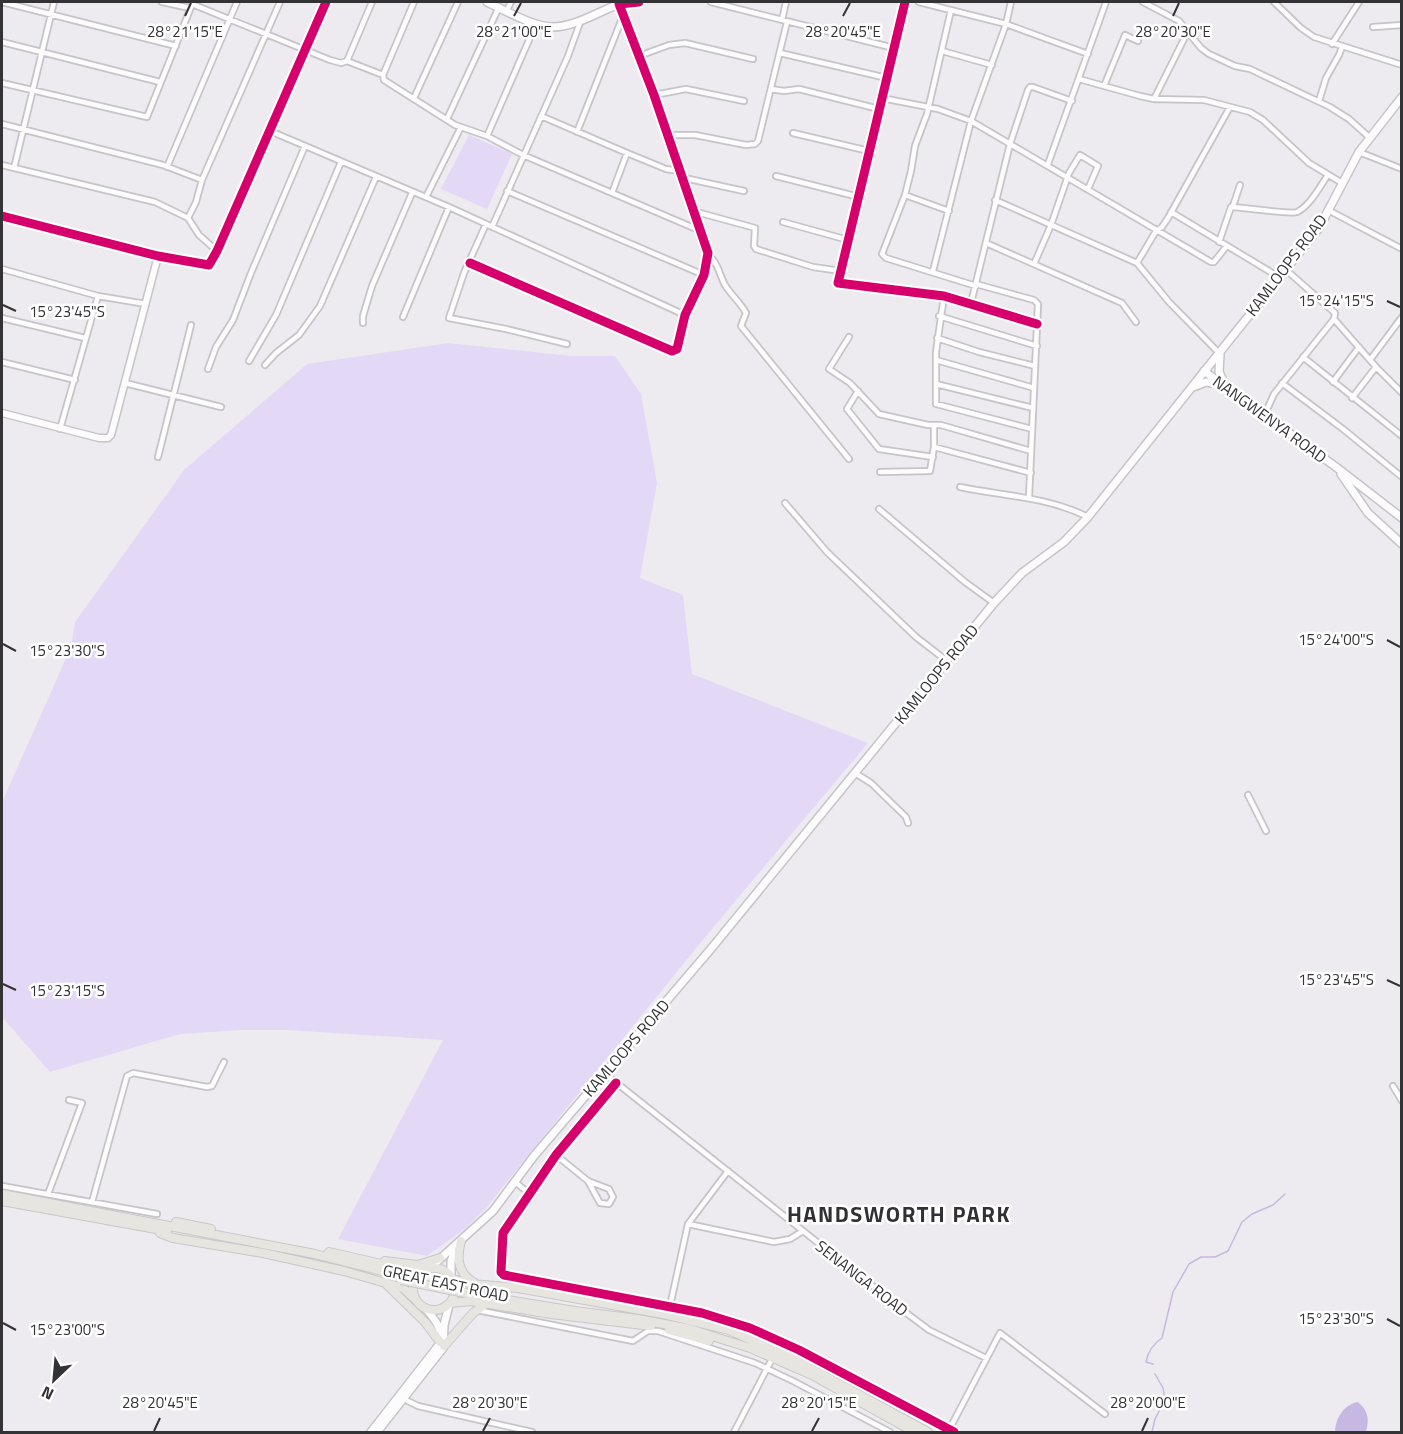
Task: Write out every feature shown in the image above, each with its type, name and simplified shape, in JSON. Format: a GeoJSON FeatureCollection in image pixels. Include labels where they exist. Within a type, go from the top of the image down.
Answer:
{"type":"FeatureCollection","features":[{"type":"Feature","properties":{"kind":"main road"},"geometry":{"type":"LineString","coordinates":[[487,2],[536,24],[555,27],[582,20],[618,3]]}},
{"type":"Feature","properties":{"kind":"main road","name":"KAMLOOPS ROAD"},"geometry":{"type":"LineString","coordinates":[[430,1268],[488,1218],[534,1156],[710,950],[1015,579],[1064,542],[1088,517],[1319,228],[1359,152],[1401,97]]}},
{"type":"Feature","properties":{"kind":"main road"},"geometry":{"type":"LineString","coordinates":[[1226,345],[1221,353],[1219,372],[1228,387]]}},
{"type":"Feature","properties":{"kind":"main road","name":"NANGWENYA ROAD"},"geometry":{"type":"LineString","coordinates":[[1204,371],[1336,467],[1401,518]]}},
{"type":"Feature","properties":{"kind":"main road"},"geometry":{"type":"LineString","coordinates":[[1191,388],[1198,384],[1213,382],[1228,387]]}},
{"type":"Feature","properties":{"kind":"main road","name":"NANGWENYA ROAD"},"geometry":{"type":"LineString","coordinates":[[1336,467],[1368,513],[1401,544]]}},
{"type":"Feature","properties":{"kind":"main road","name":"GREAT EAST ROAD"},"geometry":{"type":"LineString","coordinates":[[2,1194],[465,1291],[690,1329],[748,1344],[775,1354],[839,1383],[928,1432]]}},
{"type":"Feature","properties":{"kind":"main road","name":"GREAT EAST ROAD"},"geometry":{"type":"LineString","coordinates":[[2,1201],[144,1224],[174,1222],[371,1260],[421,1273]]}},
{"type":"Feature","properties":{"kind":"main road","name":"GREAT EAST ROAD"},"geometry":{"type":"LineString","coordinates":[[144,1224],[173,1238],[263,1253],[384,1282],[403,1288],[415,1299]]}},
{"type":"Feature","properties":{"kind":"main road"},"geometry":{"type":"LineString","coordinates":[[442,1345],[444,1325],[456,1288],[452,1277],[451,1261],[460,1243]]}},
{"type":"Feature","properties":{"kind":"main road"},"geometry":{"type":"LineString","coordinates":[[460,1243],[458,1258],[461,1270],[470,1280],[481,1285]]}},
{"type":"Feature","properties":{"kind":"main road"},"geometry":{"type":"LineString","coordinates":[[371,1260],[418,1265],[440,1258]]}},
{"type":"Feature","properties":{"kind":"main road"},"geometry":{"type":"LineString","coordinates":[[442,1345],[439,1325],[427,1310],[418,1304],[415,1299],[414,1285],[421,1273],[430,1268],[439,1268],[452,1277]]}},
{"type":"Feature","properties":{"kind":"main road","name":"GREAT EAST ROAD"},"geometry":{"type":"LineString","coordinates":[[452,1277],[481,1285],[518,1288],[668,1315],[729,1330],[748,1344]]}},
{"type":"Feature","properties":{"kind":"main road"},"geometry":{"type":"LineString","coordinates":[[384,1282],[425,1322],[442,1345]]}},
{"type":"Feature","properties":{"kind":"main road","name":"GREAT EAST ROAD"},"geometry":{"type":"LineString","coordinates":[[450,1304],[464,1300],[551,1314],[659,1327],[725,1344],[748,1344]]}},
{"type":"Feature","properties":{"kind":"main road"},"geometry":{"type":"LineString","coordinates":[[377,1432],[435,1352],[486,1303]]}},
{"type":"Feature","properties":{"kind":"main road"},"geometry":{"type":"LineString","coordinates":[[427,1310],[436,1311],[450,1304]]}},
{"type":"Feature","properties":{"kind":"main road","name":"GREAT EAST ROAD"},"geometry":{"type":"LineString","coordinates":[[775,1354],[914,1432]]}},
{"type":"Feature","properties":{"kind":"main road"},"geometry":{"type":"LineString","coordinates":[[370,1432],[401,1398]]}},
{"type":"Feature","properties":{"kind":"street"},"geometry":{"type":"LineString","coordinates":[[2,2],[176,46]]}},
{"type":"Feature","properties":{"kind":"street"},"geometry":{"type":"LineString","coordinates":[[14,168],[54,2]]}},
{"type":"Feature","properties":{"kind":"street"},"geometry":{"type":"LineString","coordinates":[[162,2],[192,5],[305,50],[341,63],[346,61],[382,75],[384,80],[461,127],[487,136],[523,155],[701,231]]}},
{"type":"Feature","properties":{"kind":"street"},"geometry":{"type":"LineString","coordinates":[[168,167],[237,2]]}},
{"type":"Feature","properties":{"kind":"street"},"geometry":{"type":"LineString","coordinates":[[188,218],[196,202],[202,180],[280,2]]}},
{"type":"Feature","properties":{"kind":"street"},"geometry":{"type":"LineString","coordinates":[[2,216],[158,256],[209,265],[326,2]]}},
{"type":"Feature","properties":{"kind":"street"},"geometry":{"type":"LineString","coordinates":[[346,61],[372,2]]}},
{"type":"Feature","properties":{"kind":"street"},"geometry":{"type":"LineString","coordinates":[[382,75],[414,2]]}},
{"type":"Feature","properties":{"kind":"street"},"geometry":{"type":"LineString","coordinates":[[414,98],[458,2]]}},
{"type":"Feature","properties":{"kind":"street"},"geometry":{"type":"LineString","coordinates":[[507,10],[511,2]]}},
{"type":"Feature","properties":{"kind":"street"},"geometry":{"type":"LineString","coordinates":[[470,263],[672,351],[676,350],[685,315],[704,275],[708,255],[654,96],[618,3],[639,2]]}},
{"type":"Feature","properties":{"kind":"street"},"geometry":{"type":"LineString","coordinates":[[711,2],[894,48]]}},
{"type":"Feature","properties":{"kind":"street"},"geometry":{"type":"LineString","coordinates":[[667,135],[695,135],[746,145],[755,144],[760,136],[780,53],[786,2]]}},
{"type":"Feature","properties":{"kind":"street"},"geometry":{"type":"LineString","coordinates":[[905,2],[838,283],[944,296],[1037,324]]}},
{"type":"Feature","properties":{"kind":"street"},"geometry":{"type":"LineString","coordinates":[[919,2],[1006,24],[1088,54]]}},
{"type":"Feature","properties":{"kind":"street"},"geometry":{"type":"LineString","coordinates":[[933,271],[971,121],[1006,24],[1011,2]]}},
{"type":"Feature","properties":{"kind":"street"},"geometry":{"type":"LineString","coordinates":[[1048,164],[1106,2]]}},
{"type":"Feature","properties":{"kind":"street"},"geometry":{"type":"LineString","coordinates":[[1143,2],[1179,21],[1201,48],[1209,54],[1235,66],[1250,69],[1319,101],[1349,119],[1370,138]]}},
{"type":"Feature","properties":{"kind":"street"},"geometry":{"type":"LineString","coordinates":[[1332,44],[1359,2]]}},
{"type":"Feature","properties":{"kind":"street"},"geometry":{"type":"LineString","coordinates":[[1277,3],[1307,33],[1332,44],[1401,65]]}},
{"type":"Feature","properties":{"kind":"street"},"geometry":{"type":"LineString","coordinates":[[2,83],[147,117],[192,5]]}},
{"type":"Feature","properties":{"kind":"street"},"geometry":{"type":"LineString","coordinates":[[447,119],[499,7]]}},
{"type":"Feature","properties":{"kind":"street"},"geometry":{"type":"LineString","coordinates":[[951,10],[928,107],[915,147],[905,195],[882,254],[886,258],[1036,301],[1038,304],[1029,497]]}},
{"type":"Feature","properties":{"kind":"street"},"geometry":{"type":"LineString","coordinates":[[577,132],[623,16]]}},
{"type":"Feature","properties":{"kind":"street"},"geometry":{"type":"LineString","coordinates":[[492,227],[582,20]]}},
{"type":"Feature","properties":{"kind":"street"},"geometry":{"type":"LineString","coordinates":[[487,136],[536,24]]}},
{"type":"Feature","properties":{"kind":"street"},"geometry":{"type":"LineString","coordinates":[[1373,27],[1401,25]]}},
{"type":"Feature","properties":{"kind":"street"},"geometry":{"type":"LineString","coordinates":[[1154,99],[1188,31]]}},
{"type":"Feature","properties":{"kind":"street"},"geometry":{"type":"LineString","coordinates":[[1104,86],[1125,35],[1137,41]]}},
{"type":"Feature","properties":{"kind":"street"},"geometry":{"type":"LineString","coordinates":[[2,42],[160,82]]}},
{"type":"Feature","properties":{"kind":"street"},"geometry":{"type":"LineString","coordinates":[[639,56],[669,45],[685,43],[753,59]]}},
{"type":"Feature","properties":{"kind":"street"},"geometry":{"type":"LineString","coordinates":[[1319,101],[1326,78],[1340,55],[1342,47]]}},
{"type":"Feature","properties":{"kind":"street"},"geometry":{"type":"LineString","coordinates":[[942,51],[992,64]]}},
{"type":"Feature","properties":{"kind":"street"},"geometry":{"type":"LineString","coordinates":[[780,53],[887,78]]}},
{"type":"Feature","properties":{"kind":"street"},"geometry":{"type":"LineString","coordinates":[[1079,79],[1154,99],[1204,100],[1259,117],[1302,158],[1342,183]]}},
{"type":"Feature","properties":{"kind":"street"},"geometry":{"type":"LineString","coordinates":[[971,303],[1010,144],[1030,87],[1071,101]]}},
{"type":"Feature","properties":{"kind":"street"},"geometry":{"type":"LineString","coordinates":[[654,96],[686,88],[744,101]]}},
{"type":"Feature","properties":{"kind":"street"},"geometry":{"type":"LineString","coordinates":[[771,89],[784,91],[799,89],[879,109]]}},
{"type":"Feature","properties":{"kind":"street"},"geometry":{"type":"LineString","coordinates":[[882,98],[928,107],[971,121],[1048,164],[1211,262],[1214,262],[1226,247]]}},
{"type":"Feature","properties":{"kind":"street"},"geometry":{"type":"LineString","coordinates":[[1137,263],[1156,231],[1162,227],[1171,213],[1230,107]]}},
{"type":"Feature","properties":{"kind":"street"},"geometry":{"type":"LineString","coordinates":[[541,116],[666,169],[744,191]]}},
{"type":"Feature","properties":{"kind":"street"},"geometry":{"type":"LineString","coordinates":[[2,124],[168,167],[202,180]]}},
{"type":"Feature","properties":{"kind":"street"},"geometry":{"type":"LineString","coordinates":[[426,197],[461,127]]}},
{"type":"Feature","properties":{"kind":"street"},"geometry":{"type":"LineString","coordinates":[[270,131],[449,207],[685,315]]}},
{"type":"Feature","properties":{"kind":"street"},"geometry":{"type":"LineString","coordinates":[[793,133],[869,151]]}},
{"type":"Feature","properties":{"kind":"street"},"geometry":{"type":"LineString","coordinates":[[208,369],[214,352],[233,320],[250,273],[305,146]]}},
{"type":"Feature","properties":{"kind":"street"},"geometry":{"type":"LineString","coordinates":[[1359,152],[1401,169]]}},
{"type":"Feature","properties":{"kind":"street"},"geometry":{"type":"LineString","coordinates":[[612,193],[627,153]]}},
{"type":"Feature","properties":{"kind":"street"},"geometry":{"type":"LineString","coordinates":[[1034,264],[1068,177],[1080,155],[1098,166],[1088,189]]}},
{"type":"Feature","properties":{"kind":"street"},"geometry":{"type":"LineString","coordinates":[[249,361],[276,315],[341,162]]}},
{"type":"Feature","properties":{"kind":"street"},"geometry":{"type":"LineString","coordinates":[[2,165],[155,202],[188,218],[199,235],[217,251]]}},
{"type":"Feature","properties":{"kind":"street"},"geometry":{"type":"LineString","coordinates":[[1233,206],[1243,209],[1297,212],[1304,207],[1328,175]]}},
{"type":"Feature","properties":{"kind":"street"},"geometry":{"type":"LineString","coordinates":[[776,176],[859,197]]}},
{"type":"Feature","properties":{"kind":"street"},"geometry":{"type":"LineString","coordinates":[[265,365],[299,335],[320,306],[376,177]]}},
{"type":"Feature","properties":{"kind":"street"},"geometry":{"type":"LineString","coordinates":[[1219,242],[1240,185]]}},
{"type":"Feature","properties":{"kind":"street"},"geometry":{"type":"LineString","coordinates":[[507,191],[704,275]]}},
{"type":"Feature","properties":{"kind":"street"},"geometry":{"type":"LineString","coordinates":[[363,323],[372,286],[412,193]]}},
{"type":"Feature","properties":{"kind":"street"},"geometry":{"type":"LineString","coordinates":[[905,195],[949,211]]}},
{"type":"Feature","properties":{"kind":"street"},"geometry":{"type":"LineString","coordinates":[[995,200],[1137,263],[1169,302],[1219,353]]}},
{"type":"Feature","properties":{"kind":"street"},"geometry":{"type":"LineString","coordinates":[[403,317],[449,207]]}},
{"type":"Feature","properties":{"kind":"street"},"geometry":{"type":"LineString","coordinates":[[1328,210],[1401,249]]}},
{"type":"Feature","properties":{"kind":"street"},"geometry":{"type":"LineString","coordinates":[[693,211],[755,228],[754,246],[756,249],[813,267],[841,271]]}},
{"type":"Feature","properties":{"kind":"street"},"geometry":{"type":"LineString","coordinates":[[1171,213],[1279,277]]}},
{"type":"Feature","properties":{"kind":"street"},"geometry":{"type":"LineString","coordinates":[[783,222],[848,240]]}},
{"type":"Feature","properties":{"kind":"street"},"geometry":{"type":"LineString","coordinates":[[486,224],[449,318],[567,344]]}},
{"type":"Feature","properties":{"kind":"street"},"geometry":{"type":"LineString","coordinates":[[986,243],[1122,303],[1136,322]]}},
{"type":"Feature","properties":{"kind":"street"},"geometry":{"type":"LineString","coordinates":[[708,255],[716,263],[730,293],[745,309],[746,313],[741,326],[849,459]]}},
{"type":"Feature","properties":{"kind":"street"},"geometry":{"type":"LineString","coordinates":[[2,413],[60,429],[108,438],[113,432],[158,256]]}},
{"type":"Feature","properties":{"kind":"street"},"geometry":{"type":"LineString","coordinates":[[2,269],[99,296],[146,303]]}},
{"type":"Feature","properties":{"kind":"street"},"geometry":{"type":"LineString","coordinates":[[1264,414],[1274,394],[1334,319],[1335,313],[1285,269]]}},
{"type":"Feature","properties":{"kind":"street"},"geometry":{"type":"LineString","coordinates":[[60,429],[99,296]]}},
{"type":"Feature","properties":{"kind":"street"},"geometry":{"type":"LineString","coordinates":[[944,296],[937,338],[936,404],[1032,429]]}},
{"type":"Feature","properties":{"kind":"street"},"geometry":{"type":"LineString","coordinates":[[939,316],[1036,346]]}},
{"type":"Feature","properties":{"kind":"street"},"geometry":{"type":"LineString","coordinates":[[1370,360],[1401,317]]}},
{"type":"Feature","properties":{"kind":"street"},"geometry":{"type":"LineString","coordinates":[[2,318],[85,339]]}},
{"type":"Feature","properties":{"kind":"street"},"geometry":{"type":"LineString","coordinates":[[1334,319],[1401,393]]}},
{"type":"Feature","properties":{"kind":"street"},"geometry":{"type":"LineString","coordinates":[[158,457],[191,325]]}},
{"type":"Feature","properties":{"kind":"street"},"geometry":{"type":"LineString","coordinates":[[849,337],[830,369],[850,383],[875,411],[884,417],[934,425],[1031,451]]}},
{"type":"Feature","properties":{"kind":"street"},"geometry":{"type":"LineString","coordinates":[[937,338],[979,352],[1035,366]]}},
{"type":"Feature","properties":{"kind":"street"},"geometry":{"type":"LineString","coordinates":[[1333,382],[1359,347]]}},
{"type":"Feature","properties":{"kind":"street"},"geometry":{"type":"LineString","coordinates":[[1303,357],[1401,436]]}},
{"type":"Feature","properties":{"kind":"street"},"geometry":{"type":"LineString","coordinates":[[936,360],[1034,388]]}},
{"type":"Feature","properties":{"kind":"street"},"geometry":{"type":"LineString","coordinates":[[2,362],[75,380]]}},
{"type":"Feature","properties":{"kind":"street"},"geometry":{"type":"LineString","coordinates":[[1352,398],[1376,367]]}},
{"type":"Feature","properties":{"kind":"street"},"geometry":{"type":"LineString","coordinates":[[125,383],[221,407]]}},
{"type":"Feature","properties":{"kind":"street"},"geometry":{"type":"LineString","coordinates":[[1282,383],[1401,477]]}},
{"type":"Feature","properties":{"kind":"street"},"geometry":{"type":"LineString","coordinates":[[936,384],[1033,408]]}},
{"type":"Feature","properties":{"kind":"street"},"geometry":{"type":"LineString","coordinates":[[858,392],[848,409],[879,449],[933,457]]}},
{"type":"Feature","properties":{"kind":"street"},"geometry":{"type":"LineString","coordinates":[[880,472],[929,471],[933,457],[934,425]]}},
{"type":"Feature","properties":{"kind":"street"},"geometry":{"type":"LineString","coordinates":[[934,447],[1031,473]]}},
{"type":"Feature","properties":{"kind":"street"},"geometry":{"type":"LineString","coordinates":[[960,487],[1029,497],[1088,517]]}},
{"type":"Feature","properties":{"kind":"street"},"geometry":{"type":"LineString","coordinates":[[785,503],[827,552],[916,637],[947,661]]}},
{"type":"Feature","properties":{"kind":"street"},"geometry":{"type":"LineString","coordinates":[[879,509],[965,582],[994,603]]}},
{"type":"Feature","properties":{"kind":"street"},"geometry":{"type":"LineString","coordinates":[[855,773],[871,783],[906,817],[908,822]]}},
{"type":"Feature","properties":{"kind":"street"},"geometry":{"type":"LineString","coordinates":[[1248,795],[1266,831]]}},
{"type":"Feature","properties":{"kind":"street"},"geometry":{"type":"LineString","coordinates":[[92,1202],[127,1076],[133,1073],[207,1088],[212,1086],[224,1062]]}},
{"type":"Feature","properties":{"kind":"street","name":"SENANGA ROAD"},"geometry":{"type":"LineString","coordinates":[[604,1072],[929,1330],[986,1358]]}},
{"type":"Feature","properties":{"kind":"street"},"geometry":{"type":"LineString","coordinates":[[616,1083],[556,1155],[503,1233],[501,1272],[504,1275],[670,1306],[724,1319],[781,1341],[951,1431],[1000,1333],[1105,1414]]}},
{"type":"Feature","properties":{"kind":"street"},"geometry":{"type":"LineString","coordinates":[[1393,1086],[1401,1101]]}},
{"type":"Feature","properties":{"kind":"street"},"geometry":{"type":"LineString","coordinates":[[48,1194],[82,1103],[69,1100]]}},
{"type":"Feature","properties":{"kind":"street"},"geometry":{"type":"LineString","coordinates":[[556,1155],[588,1181],[609,1189],[613,1197],[609,1204],[600,1203],[588,1181]]}},
{"type":"Feature","properties":{"kind":"street"},"geometry":{"type":"LineString","coordinates":[[670,1306],[688,1224],[728,1171]]}},
{"type":"Feature","properties":{"kind":"street"},"geometry":{"type":"LineString","coordinates":[[515,1182],[530,1194]]}},
{"type":"Feature","properties":{"kind":"street"},"geometry":{"type":"LineString","coordinates":[[2,1186],[157,1214]]}},
{"type":"Feature","properties":{"kind":"street"},"geometry":{"type":"LineString","coordinates":[[688,1224],[774,1242],[790,1239],[803,1232]]}},
{"type":"Feature","properties":{"kind":"street"},"geometry":{"type":"LineString","coordinates":[[477,1310],[633,1341],[648,1331],[658,1331],[768,1369],[890,1432]]}},
{"type":"Feature","properties":{"kind":"street"},"geometry":{"type":"LineString","coordinates":[[734,1432],[781,1341]]}},
{"type":"Feature","properties":{"kind":"street"},"geometry":{"type":"LineString","coordinates":[[401,1398],[418,1406],[532,1432]]}},
{"type":"Feature","properties":{"kind":"shaded area"},"geometry":{"type":"Polygon","coordinates":[[[469,135],[512,154],[487,209],[441,189],[469,135]]]}},
{"type":"Feature","properties":{"kind":"shaded area"},"geometry":{"type":"Polygon","coordinates":[[[448,343],[571,356],[615,356],[641,394],[657,483],[640,578],[683,595],[692,674],[868,743],[701,942],[485,1209],[466,1228],[427,1256],[338,1239],[443,1040],[287,1030],[180,1034],[50,1072],[2,1017],[2,802],[71,647],[75,622],[184,470],[307,364],[448,343]]]}},
{"type":"Feature","properties":{"kind":"shaded area"},"geometry":{"type":"Polygon","coordinates":[[[1358,1402],[1367,1416],[1366,1432],[1335,1432],[1341,1413],[1348,1406],[1358,1402]]]}},
{"type":"Feature","properties":{"kind":"waterway"},"geometry":{"type":"LineString","coordinates":[[1153,1364],[1146,1362],[1148,1354],[1162,1338],[1173,1292],[1189,1264],[1201,1257],[1215,1257],[1228,1251],[1242,1222],[1252,1214],[1273,1205],[1285,1194]]}},
{"type":"Feature","properties":{"kind":"waterway"},"geometry":{"type":"LineString","coordinates":[[1152,1432],[1155,1419],[1165,1400],[1163,1388],[1155,1374]]}},
{"type":"Feature","properties":{"kind":"cycle path"},"geometry":{"type":"LineString","coordinates":[[2,216],[158,256],[209,265],[326,2]]}},
{"type":"Feature","properties":{"kind":"cycle path"},"geometry":{"type":"LineString","coordinates":[[470,263],[672,351],[677,349],[685,315],[704,275],[708,253],[654,95],[619,4],[639,2]]}},
{"type":"Feature","properties":{"kind":"cycle path"},"geometry":{"type":"LineString","coordinates":[[905,2],[838,283],[944,296],[1037,324]]}},
{"type":"Feature","properties":{"kind":"cycle path"},"geometry":{"type":"LineString","coordinates":[[616,1083],[556,1155],[503,1233],[501,1272],[504,1275],[702,1313],[750,1328],[799,1350],[954,1432]]}},
{"type":"Feature","properties":{"kind":"district","name":"HANDSWORTH PARK"},"geometry":{"type":"Point","coordinates":[899,1214]}}]}
